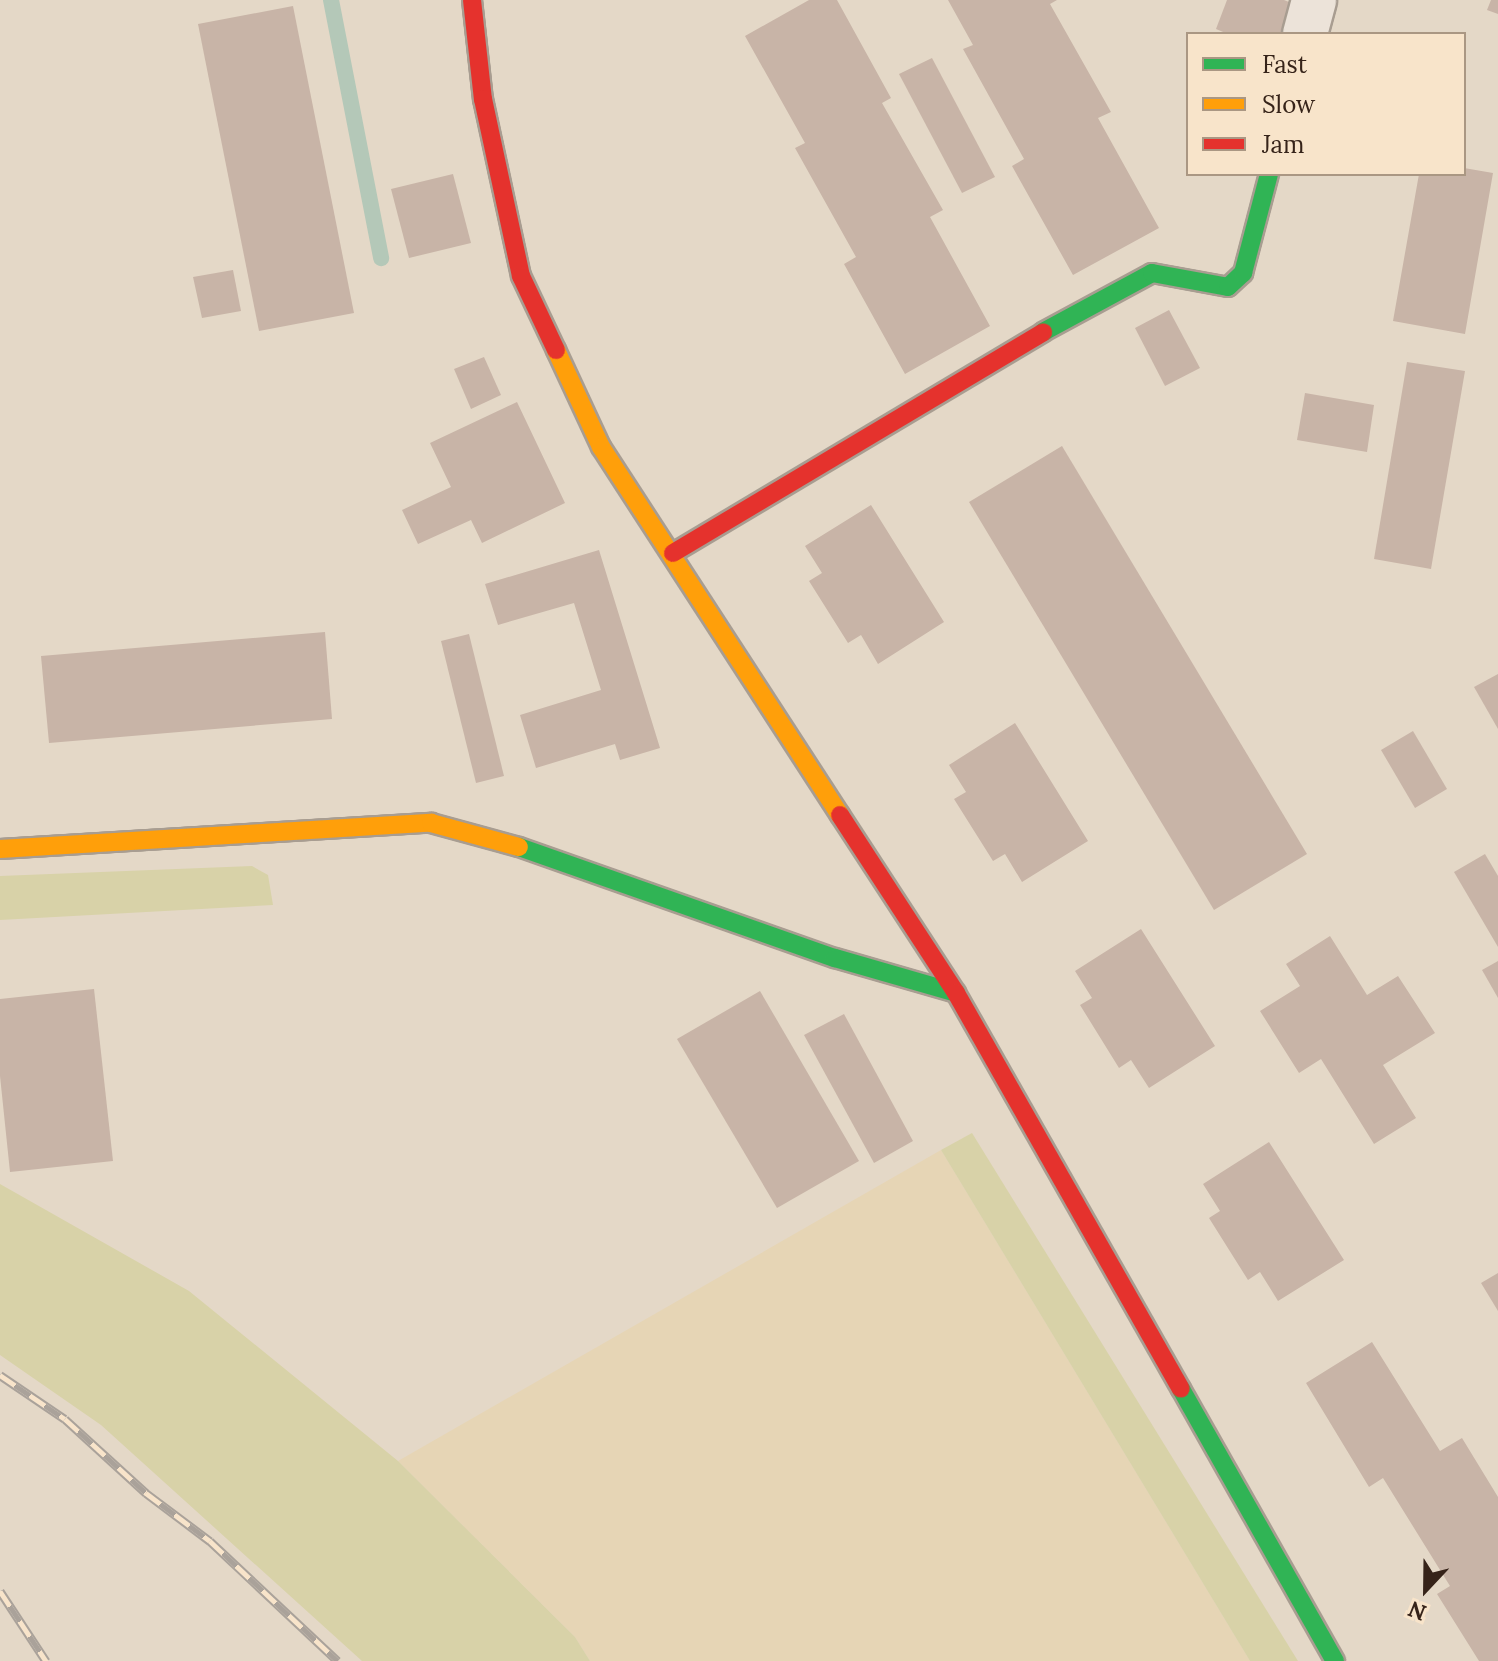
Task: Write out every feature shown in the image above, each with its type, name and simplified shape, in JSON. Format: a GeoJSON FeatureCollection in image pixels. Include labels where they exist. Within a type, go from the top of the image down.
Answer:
{"type":"FeatureCollection","features":[{"type":"Feature","properties":{"kind":"street"},"geometry":{"type":"LineString","coordinates":[[472,0],[483,99],[521,276],[601,447],[673,553],[956,993],[1335,1661]]}},
{"type":"Feature","properties":{"kind":"street"},"geometry":{"type":"LineString","coordinates":[[1306,32],[1314,0]]}},
{"type":"Feature","properties":{"kind":"street"},"geometry":{"type":"LineString","coordinates":[[673,553],[1092,303],[1152,273],[1228,287],[1243,273],[1268,176]]}},
{"type":"Feature","properties":{"kind":"street"},"geometry":{"type":"LineString","coordinates":[[0,849],[431,823],[502,841],[749,929],[956,993]]}},
{"type":"Feature","properties":{"kind":"shaded area"},"geometry":{"type":"Polygon","coordinates":[[[252,866],[268,875],[273,905],[0,920],[0,876],[252,866]]]}},
{"type":"Feature","properties":{"kind":"shaded area"},"geometry":{"type":"Polygon","coordinates":[[[972,1133],[1298,1661],[1250,1661],[941,1150],[972,1133]]]}},
{"type":"Feature","properties":{"kind":"shaded area"},"geometry":{"type":"Polygon","coordinates":[[[941,1150],[1250,1661],[590,1661],[575,1637],[398,1461],[941,1150]]]}},
{"type":"Feature","properties":{"kind":"shaded area"},"geometry":{"type":"Polygon","coordinates":[[[0,1184],[189,1291],[398,1461],[575,1637],[590,1661],[362,1661],[101,1425],[0,1355],[0,1184]]]}},
{"type":"Feature","properties":{"kind":"building"},"geometry":{"type":"Polygon","coordinates":[[[809,0],[837,0],[891,98],[882,103],[943,210],[930,217],[990,326],[905,374],[844,264],[856,257],[795,148],[805,143],[745,36],[809,0]]]}},
{"type":"Feature","properties":{"kind":"building"},"geometry":{"type":"Polygon","coordinates":[[[948,0],[1057,0],[1050,4],[1111,112],[1098,118],[1159,228],[1073,275],[1012,166],[1024,159],[963,49],[973,45],[948,0]]]}},
{"type":"Feature","properties":{"kind":"building"},"geometry":{"type":"Polygon","coordinates":[[[1227,0],[1284,0],[1301,7],[1292,32],[1223,32],[1216,29],[1227,0]]]}},
{"type":"Feature","properties":{"kind":"building"},"geometry":{"type":"Polygon","coordinates":[[[1491,0],[1498,0],[1498,14],[1487,10],[1491,0]]]}},
{"type":"Feature","properties":{"kind":"building"},"geometry":{"type":"Polygon","coordinates":[[[293,6],[354,313],[259,331],[198,24],[293,6]]]}},
{"type":"Feature","properties":{"kind":"building"},"geometry":{"type":"Polygon","coordinates":[[[932,58],[995,177],[962,193],[899,74],[932,58]]]}},
{"type":"Feature","properties":{"kind":"building"},"geometry":{"type":"Polygon","coordinates":[[[1466,168],[1493,173],[1465,334],[1393,321],[1419,176],[1466,176],[1466,168]]]}},
{"type":"Feature","properties":{"kind":"building"},"geometry":{"type":"Polygon","coordinates":[[[453,174],[471,243],[409,258],[391,189],[453,174]]]}},
{"type":"Feature","properties":{"kind":"building"},"geometry":{"type":"Polygon","coordinates":[[[233,270],[241,311],[202,318],[193,277],[233,270]]]}},
{"type":"Feature","properties":{"kind":"building"},"geometry":{"type":"Polygon","coordinates":[[[1169,310],[1200,368],[1165,386],[1135,328],[1169,310]]]}},
{"type":"Feature","properties":{"kind":"building"},"geometry":{"type":"Polygon","coordinates":[[[484,357],[501,395],[471,409],[454,369],[484,357]]]}},
{"type":"Feature","properties":{"kind":"building"},"geometry":{"type":"Polygon","coordinates":[[[1407,362],[1465,371],[1431,569],[1374,559],[1407,362]]]}},
{"type":"Feature","properties":{"kind":"building"},"geometry":{"type":"Polygon","coordinates":[[[1305,393],[1374,405],[1367,452],[1297,440],[1305,393]]]}},
{"type":"Feature","properties":{"kind":"building"},"geometry":{"type":"Polygon","coordinates":[[[517,402],[565,503],[482,543],[471,520],[418,544],[402,510],[451,487],[430,443],[517,402]]]}},
{"type":"Feature","properties":{"kind":"building"},"geometry":{"type":"Polygon","coordinates":[[[1062,446],[1307,854],[1214,910],[969,502],[1062,446]]]}},
{"type":"Feature","properties":{"kind":"building"},"geometry":{"type":"Polygon","coordinates":[[[871,505],[944,622],[878,664],[861,635],[848,643],[809,581],[822,573],[805,546],[871,505]]]}},
{"type":"Feature","properties":{"kind":"building"},"geometry":{"type":"Polygon","coordinates":[[[599,550],[660,748],[620,760],[615,744],[536,768],[520,715],[601,690],[574,603],[498,625],[485,584],[599,550]]]}},
{"type":"Feature","properties":{"kind":"building"},"geometry":{"type":"Polygon","coordinates":[[[325,632],[332,719],[49,743],[41,656],[325,632]]]}},
{"type":"Feature","properties":{"kind":"building"},"geometry":{"type":"Polygon","coordinates":[[[469,634],[504,776],[476,783],[441,641],[469,634]]]}},
{"type":"Feature","properties":{"kind":"building"},"geometry":{"type":"Polygon","coordinates":[[[1498,674],[1498,729],[1474,687],[1498,674]]]}},
{"type":"Feature","properties":{"kind":"building"},"geometry":{"type":"Polygon","coordinates":[[[1015,723],[1088,841],[1022,882],[1005,854],[993,861],[954,799],[966,792],[949,765],[1015,723]]]}},
{"type":"Feature","properties":{"kind":"building"},"geometry":{"type":"Polygon","coordinates":[[[1413,731],[1447,789],[1415,808],[1381,750],[1413,731]]]}},
{"type":"Feature","properties":{"kind":"building"},"geometry":{"type":"Polygon","coordinates":[[[1485,854],[1498,876],[1498,947],[1454,872],[1485,854]]]}},
{"type":"Feature","properties":{"kind":"building"},"geometry":{"type":"Polygon","coordinates":[[[1141,929],[1215,1046],[1149,1088],[1131,1060],[1119,1068],[1080,1005],[1092,998],[1075,971],[1141,929]]]}},
{"type":"Feature","properties":{"kind":"building"},"geometry":{"type":"Polygon","coordinates":[[[1330,936],[1367,995],[1398,976],[1435,1033],[1383,1065],[1416,1118],[1374,1144],[1321,1059],[1299,1073],[1260,1011],[1300,986],[1286,964],[1330,936]]]}},
{"type":"Feature","properties":{"kind":"building"},"geometry":{"type":"Polygon","coordinates":[[[1498,961],[1498,998],[1482,970],[1498,961]]]}},
{"type":"Feature","properties":{"kind":"building"},"geometry":{"type":"Polygon","coordinates":[[[94,989],[113,1161],[10,1172],[0,1076],[0,999],[94,989]]]}},
{"type":"Feature","properties":{"kind":"building"},"geometry":{"type":"Polygon","coordinates":[[[760,991],[859,1161],[777,1208],[677,1039],[760,991]]]}},
{"type":"Feature","properties":{"kind":"building"},"geometry":{"type":"Polygon","coordinates":[[[844,1014],[913,1141],[874,1163],[804,1035],[844,1014]]]}},
{"type":"Feature","properties":{"kind":"building"},"geometry":{"type":"Polygon","coordinates":[[[1269,1142],[1344,1260],[1278,1301],[1260,1272],[1248,1280],[1209,1218],[1220,1211],[1203,1184],[1269,1142]]]}},
{"type":"Feature","properties":{"kind":"building"},"geometry":{"type":"Polygon","coordinates":[[[1498,1273],[1498,1311],[1481,1283],[1498,1273]]]}},
{"type":"Feature","properties":{"kind":"building"},"geometry":{"type":"Polygon","coordinates":[[[1372,1342],[1440,1451],[1462,1438],[1498,1497],[1498,1661],[1479,1661],[1437,1594],[1450,1586],[1383,1478],[1369,1487],[1306,1383],[1372,1342]]]}},
{"type":"Feature","properties":{"kind":"waterway"},"geometry":{"type":"LineString","coordinates":[[331,0],[381,258]]}},
{"type":"Feature","properties":{"kind":"railway"},"geometry":{"type":"LineString","coordinates":[[0,1375],[65,1419],[146,1493],[210,1541],[338,1661]]}},
{"type":"Feature","properties":{"kind":"railway"},"geometry":{"type":"LineString","coordinates":[[0,1591],[46,1661]]}},
{"type":"Feature","properties":{"kind":"traffic: fast"},"geometry":{"type":"LineString","coordinates":[[1043,332],[1152,273],[1228,287],[1243,273],[1268,176]]}},
{"type":"Feature","properties":{"kind":"traffic: fast"},"geometry":{"type":"LineString","coordinates":[[519,847],[835,958],[956,993]]}},
{"type":"Feature","properties":{"kind":"traffic: fast"},"geometry":{"type":"LineString","coordinates":[[1181,1389],[1335,1661]]}},
{"type":"Feature","properties":{"kind":"traffic: slow"},"geometry":{"type":"LineString","coordinates":[[556,350],[601,447],[840,815]]}},
{"type":"Feature","properties":{"kind":"traffic: slow"},"geometry":{"type":"LineString","coordinates":[[0,849],[431,823],[519,847]]}},
{"type":"Feature","properties":{"kind":"traffic: jam"},"geometry":{"type":"LineString","coordinates":[[472,0],[483,99],[521,276],[556,350]]}},
{"type":"Feature","properties":{"kind":"traffic: jam"},"geometry":{"type":"LineString","coordinates":[[673,553],[1043,332]]}},
{"type":"Feature","properties":{"kind":"traffic: jam"},"geometry":{"type":"LineString","coordinates":[[840,815],[956,993],[1181,1389]]}}]}
